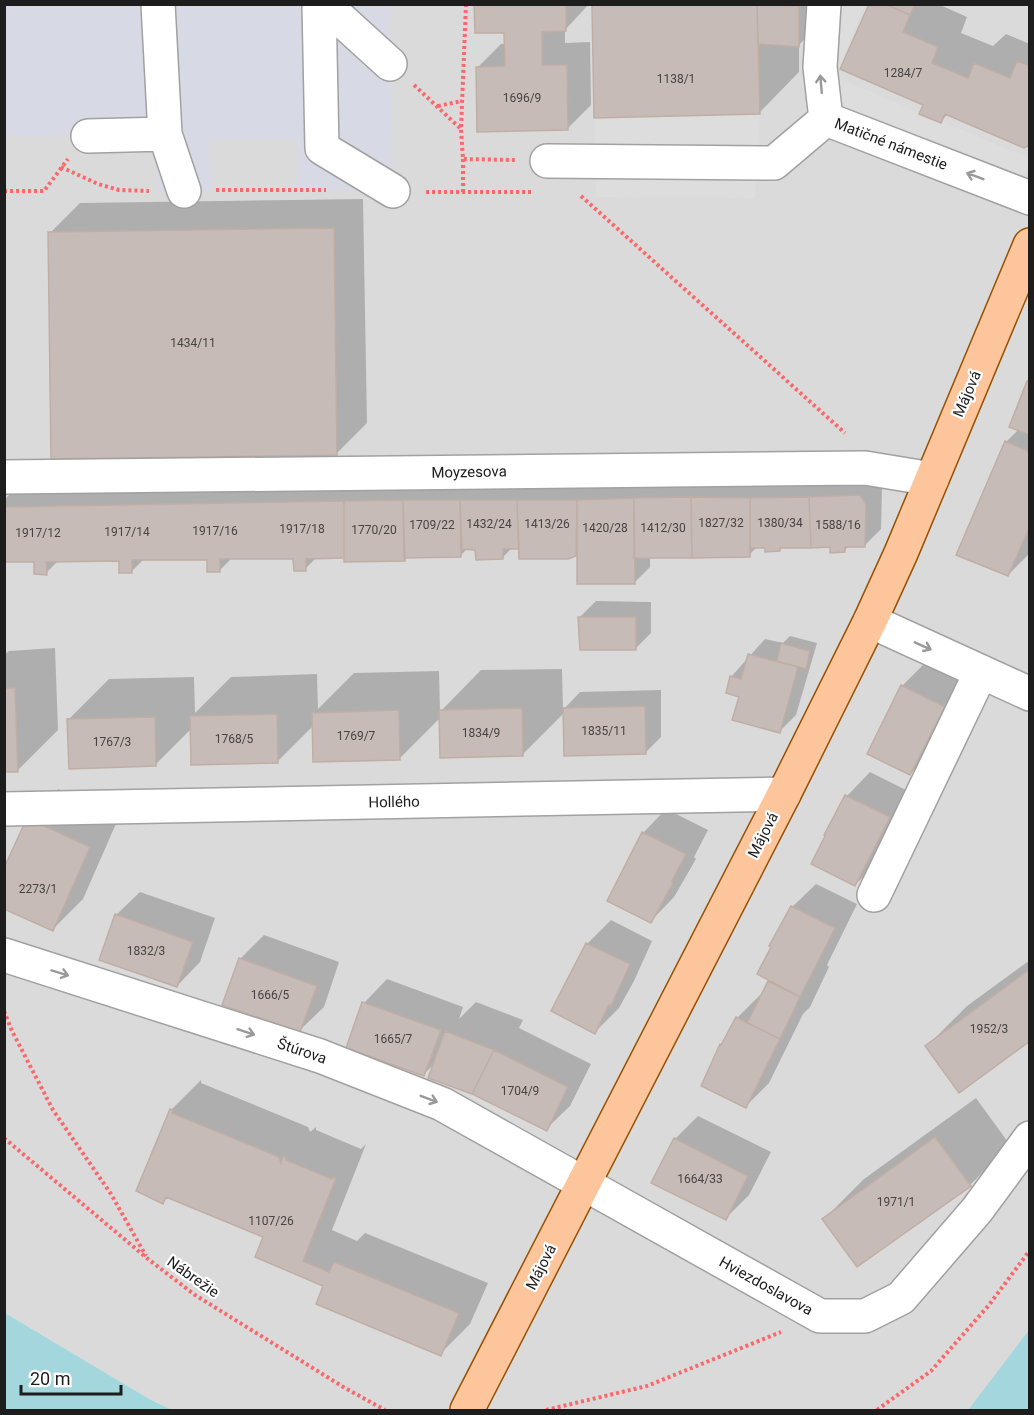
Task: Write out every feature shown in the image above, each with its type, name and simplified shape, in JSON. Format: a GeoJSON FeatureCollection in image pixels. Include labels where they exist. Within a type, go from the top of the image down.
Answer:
{"type":"FeatureCollection","features":[{"type":"Feature","properties":{"kind":"main road","name":"Májová"},"geometry":{"type":"LineString","coordinates":[[467,1410],[784,794],[870,621],[1029,245]]}},
{"type":"Feature","properties":{"kind":"street"},"geometry":{"type":"LineString","coordinates":[[158,4],[165,134],[184,190]]}},
{"type":"Feature","properties":{"kind":"street"},"geometry":{"type":"LineString","coordinates":[[319,4],[322,148],[393,191]]}},
{"type":"Feature","properties":{"kind":"street"},"geometry":{"type":"LineString","coordinates":[[324,4],[390,64]]}},
{"type":"Feature","properties":{"kind":"street","name":"Matičné námestie"},"geometry":{"type":"LineString","coordinates":[[824,4],[820,67],[826,119],[1029,198]]}},
{"type":"Feature","properties":{"kind":"street"},"geometry":{"type":"LineString","coordinates":[[547,161],[774,163],[826,119]]}},
{"type":"Feature","properties":{"kind":"street"},"geometry":{"type":"LineString","coordinates":[[88,136],[165,134]]}},
{"type":"Feature","properties":{"kind":"street","name":"Moyzesova"},"geometry":{"type":"LineString","coordinates":[[5,476],[865,468],[932,479]]}},
{"type":"Feature","properties":{"kind":"street"},"geometry":{"type":"LineString","coordinates":[[870,621],[1029,694]]}},
{"type":"Feature","properties":{"kind":"street"},"geometry":{"type":"LineString","coordinates":[[874,895],[981,672]]}},
{"type":"Feature","properties":{"kind":"street","name":"Hollého"},"geometry":{"type":"LineString","coordinates":[[4,809],[784,794]]}},
{"type":"Feature","properties":{"kind":"street","name":"Štúrova"},"geometry":{"type":"LineString","coordinates":[[4,955],[320,1056],[442,1104],[584,1184]]}},
{"type":"Feature","properties":{"kind":"street","name":"Hviezdoslavova"},"geometry":{"type":"LineString","coordinates":[[584,1184],[820,1316],[865,1316],[901,1298],[977,1210],[1029,1138]]}},
{"type":"Feature","properties":{"kind":"path"},"geometry":{"type":"LineString","coordinates":[[463,193],[461,129],[466,4]]}},
{"type":"Feature","properties":{"kind":"path"},"geometry":{"type":"LineString","coordinates":[[390,64],[461,129]]}},
{"type":"Feature","properties":{"kind":"path"},"geometry":{"type":"LineString","coordinates":[[438,106],[462,101]]}},
{"type":"Feature","properties":{"kind":"path"},"geometry":{"type":"LineString","coordinates":[[4,191],[44,190],[88,136]]}},
{"type":"Feature","properties":{"kind":"path"},"geometry":{"type":"LineString","coordinates":[[463,159],[547,161]]}},
{"type":"Feature","properties":{"kind":"path"},"geometry":{"type":"LineString","coordinates":[[61,167],[98,184],[119,190],[334,190]]}},
{"type":"Feature","properties":{"kind":"path"},"geometry":{"type":"LineString","coordinates":[[393,191],[537,192]]}},
{"type":"Feature","properties":{"kind":"path"},"geometry":{"type":"LineString","coordinates":[[576,192],[842,432],[849,435]]}},
{"type":"Feature","properties":{"kind":"path"},"geometry":{"type":"LineString","coordinates":[[4,1011],[53,1110],[111,1194],[148,1259]]}},
{"type":"Feature","properties":{"kind":"path","name":"Nábrežie"},"geometry":{"type":"LineString","coordinates":[[4,1138],[148,1259],[195,1295],[345,1388],[385,1410]]}},
{"type":"Feature","properties":{"kind":"path"},"geometry":{"type":"LineString","coordinates":[[877,1410],[931,1371],[989,1305],[1029,1250]]}},
{"type":"Feature","properties":{"kind":"path"},"geometry":{"type":"LineString","coordinates":[[546,1410],[647,1386],[820,1316]]}},
{"type":"Feature","properties":{"kind":"shaded area"},"geometry":{"type":"Polygon","coordinates":[[[4,5],[1029,5],[1030,1330],[968,1410],[172,1410],[151,1400],[5,1313],[4,5]]]}},
{"type":"Feature","properties":{"kind":"shaded area"},"geometry":{"type":"Polygon","coordinates":[[[4,5],[390,5],[393,191],[298,190],[298,140],[210,140],[211,190],[157,191],[156,135],[5,136],[4,5]]]}},
{"type":"Feature","properties":{"kind":"shaded area"},"geometry":{"type":"Polygon","coordinates":[[[824,5],[865,5],[835,77],[1029,158],[1029,165],[1018,193],[826,119],[824,5]]]}},
{"type":"Feature","properties":{"kind":"shaded area"},"geometry":{"type":"Polygon","coordinates":[[[760,114],[755,198],[596,197],[594,118],[760,114]]]}},
{"type":"Feature","properties":{"kind":"water"},"geometry":{"type":"Polygon","coordinates":[[[5,1313],[151,1400],[172,1410],[5,1410],[5,1313]]]}},
{"type":"Feature","properties":{"kind":"water"},"geometry":{"type":"Polygon","coordinates":[[[1029,1330],[1029,1410],[968,1410],[1029,1330]]]}},
{"type":"Feature","properties":{"kind":"building"},"geometry":{"type":"Polygon","coordinates":[[[474,4],[566,4],[566,31],[542,32],[542,65],[567,65],[568,130],[477,132],[476,67],[505,66],[504,33],[475,33],[474,4]]]}},
{"type":"Feature","properties":{"kind":"building"},"geometry":{"type":"Polygon","coordinates":[[[592,4],[757,4],[760,114],[594,118],[592,4]]]}},
{"type":"Feature","properties":{"kind":"building"},"geometry":{"type":"Polygon","coordinates":[[[757,4],[799,6],[799,47],[758,44],[757,4]]]}},
{"type":"Feature","properties":{"kind":"building"},"geometry":{"type":"Polygon","coordinates":[[[869,4],[885,4],[910,15],[903,32],[938,47],[932,63],[968,78],[974,63],[1010,78],[1017,61],[1030,66],[1030,145],[1024,148],[945,114],[941,123],[919,114],[923,105],[840,69],[869,4]]]}},
{"type":"Feature","properties":{"kind":"building"},"geometry":{"type":"Polygon","coordinates":[[[885,4],[915,4],[910,15],[885,4]]]}},
{"type":"Feature","properties":{"kind":"building"},"geometry":{"type":"Polygon","coordinates":[[[334,228],[337,455],[51,459],[48,232],[334,228]]]}},
{"type":"Feature","properties":{"kind":"building"},"geometry":{"type":"Polygon","coordinates":[[[1027,381],[1030,382],[1030,435],[1009,427],[1027,381]]]}},
{"type":"Feature","properties":{"kind":"building"},"geometry":{"type":"Polygon","coordinates":[[[1005,441],[1030,452],[1030,526],[1008,576],[956,555],[1005,441]]]}},
{"type":"Feature","properties":{"kind":"building"},"geometry":{"type":"Polygon","coordinates":[[[860,495],[866,504],[865,547],[845,547],[845,552],[830,553],[830,547],[811,548],[809,497],[860,495]]]}},
{"type":"Feature","properties":{"kind":"building"},"geometry":{"type":"Polygon","coordinates":[[[691,497],[692,558],[634,558],[634,498],[691,497]]]}},
{"type":"Feature","properties":{"kind":"building"},"geometry":{"type":"Polygon","coordinates":[[[691,497],[750,498],[750,557],[692,558],[691,497]]]}},
{"type":"Feature","properties":{"kind":"building"},"geometry":{"type":"Polygon","coordinates":[[[809,497],[811,548],[780,548],[780,551],[765,552],[765,548],[750,548],[750,498],[809,497]]]}},
{"type":"Feature","properties":{"kind":"building"},"geometry":{"type":"Polygon","coordinates":[[[634,498],[635,584],[577,584],[577,500],[634,498]]]}},
{"type":"Feature","properties":{"kind":"building"},"geometry":{"type":"Polygon","coordinates":[[[403,500],[460,500],[461,557],[404,558],[403,500]]]}},
{"type":"Feature","properties":{"kind":"building"},"geometry":{"type":"Polygon","coordinates":[[[403,500],[405,561],[344,562],[344,501],[403,500]]]}},
{"type":"Feature","properties":{"kind":"building"},"geometry":{"type":"Polygon","coordinates":[[[460,500],[517,500],[519,549],[503,549],[503,559],[476,560],[475,550],[462,549],[460,500]]]}},
{"type":"Feature","properties":{"kind":"building"},"geometry":{"type":"Polygon","coordinates":[[[517,500],[577,500],[576,556],[568,559],[519,559],[517,500]]]}},
{"type":"Feature","properties":{"kind":"building"},"geometry":{"type":"Polygon","coordinates":[[[344,501],[344,558],[306,559],[306,571],[294,571],[293,559],[220,559],[220,572],[207,572],[207,560],[132,560],[132,573],[119,573],[119,561],[46,562],[47,575],[34,574],[34,562],[4,562],[4,507],[344,501]]]}},
{"type":"Feature","properties":{"kind":"building"},"geometry":{"type":"Polygon","coordinates":[[[578,617],[636,617],[636,650],[580,650],[578,617]]]}},
{"type":"Feature","properties":{"kind":"building"},"geometry":{"type":"Polygon","coordinates":[[[781,643],[810,651],[806,669],[777,661],[781,643]]]}},
{"type":"Feature","properties":{"kind":"building"},"geometry":{"type":"Polygon","coordinates":[[[748,654],[798,667],[780,733],[732,720],[739,697],[726,693],[730,676],[741,679],[748,654]]]}},
{"type":"Feature","properties":{"kind":"building"},"geometry":{"type":"Polygon","coordinates":[[[901,685],[945,707],[910,775],[867,754],[901,685]]]}},
{"type":"Feature","properties":{"kind":"building"},"geometry":{"type":"Polygon","coordinates":[[[4,688],[15,688],[18,772],[4,772],[4,688]]]}},
{"type":"Feature","properties":{"kind":"building"},"geometry":{"type":"Polygon","coordinates":[[[645,706],[646,754],[564,756],[563,708],[645,706]]]}},
{"type":"Feature","properties":{"kind":"building"},"geometry":{"type":"Polygon","coordinates":[[[522,708],[523,756],[440,758],[439,710],[522,708]]]}},
{"type":"Feature","properties":{"kind":"building"},"geometry":{"type":"Polygon","coordinates":[[[399,710],[400,760],[313,762],[312,713],[399,710]]]}},
{"type":"Feature","properties":{"kind":"building"},"geometry":{"type":"Polygon","coordinates":[[[277,714],[278,763],[191,765],[190,716],[277,714]]]}},
{"type":"Feature","properties":{"kind":"building"},"geometry":{"type":"Polygon","coordinates":[[[155,717],[156,766],[69,769],[67,719],[155,717]]]}},
{"type":"Feature","properties":{"kind":"building"},"geometry":{"type":"Polygon","coordinates":[[[845,795],[890,817],[855,886],[811,864],[845,795]]]}},
{"type":"Feature","properties":{"kind":"building"},"geometry":{"type":"Polygon","coordinates":[[[27,818],[90,847],[53,931],[4,909],[4,868],[27,818]]]}},
{"type":"Feature","properties":{"kind":"building"},"geometry":{"type":"Polygon","coordinates":[[[642,832],[686,854],[651,923],[607,901],[642,832]]]}},
{"type":"Feature","properties":{"kind":"building"},"geometry":{"type":"Polygon","coordinates":[[[791,906],[835,928],[800,997],[757,974],[791,906]]]}},
{"type":"Feature","properties":{"kind":"building"},"geometry":{"type":"Polygon","coordinates":[[[115,914],[193,942],[177,987],[99,960],[115,914]]]}},
{"type":"Feature","properties":{"kind":"building"},"geometry":{"type":"Polygon","coordinates":[[[586,943],[630,964],[595,1034],[551,1011],[586,943]]]}},
{"type":"Feature","properties":{"kind":"building"},"geometry":{"type":"Polygon","coordinates":[[[239,958],[317,986],[300,1032],[222,1005],[239,958]]]}},
{"type":"Feature","properties":{"kind":"building"},"geometry":{"type":"Polygon","coordinates":[[[1030,969],[1030,1041],[959,1093],[925,1046],[1030,969]]]}},
{"type":"Feature","properties":{"kind":"building"},"geometry":{"type":"Polygon","coordinates":[[[768,981],[800,997],[780,1039],[747,1023],[768,981]]]}},
{"type":"Feature","properties":{"kind":"building"},"geometry":{"type":"Polygon","coordinates":[[[362,1002],[441,1030],[424,1076],[346,1048],[362,1002]]]}},
{"type":"Feature","properties":{"kind":"building"},"geometry":{"type":"Polygon","coordinates":[[[736,1017],[780,1039],[746,1108],[701,1086],[720,1044],[736,1017]]]}},
{"type":"Feature","properties":{"kind":"building"},"geometry":{"type":"Polygon","coordinates":[[[445,1031],[494,1050],[472,1094],[428,1078],[445,1031]]]}},
{"type":"Feature","properties":{"kind":"building"},"geometry":{"type":"Polygon","coordinates":[[[494,1050],[568,1087],[547,1131],[472,1094],[494,1050]]]}},
{"type":"Feature","properties":{"kind":"building"},"geometry":{"type":"Polygon","coordinates":[[[170,1109],[173,1110],[172,1113],[279,1157],[281,1163],[283,1156],[286,1160],[332,1179],[336,1178],[303,1261],[329,1272],[334,1262],[459,1313],[441,1356],[316,1304],[323,1286],[255,1257],[263,1237],[166,1197],[163,1204],[136,1191],[170,1109]]]}},
{"type":"Feature","properties":{"kind":"building"},"geometry":{"type":"Polygon","coordinates":[[[935,1137],[971,1186],[857,1267],[822,1219],[935,1137]]]}},
{"type":"Feature","properties":{"kind":"building"},"geometry":{"type":"Polygon","coordinates":[[[674,1138],[748,1176],[726,1220],[651,1183],[674,1138]]]}}]}
